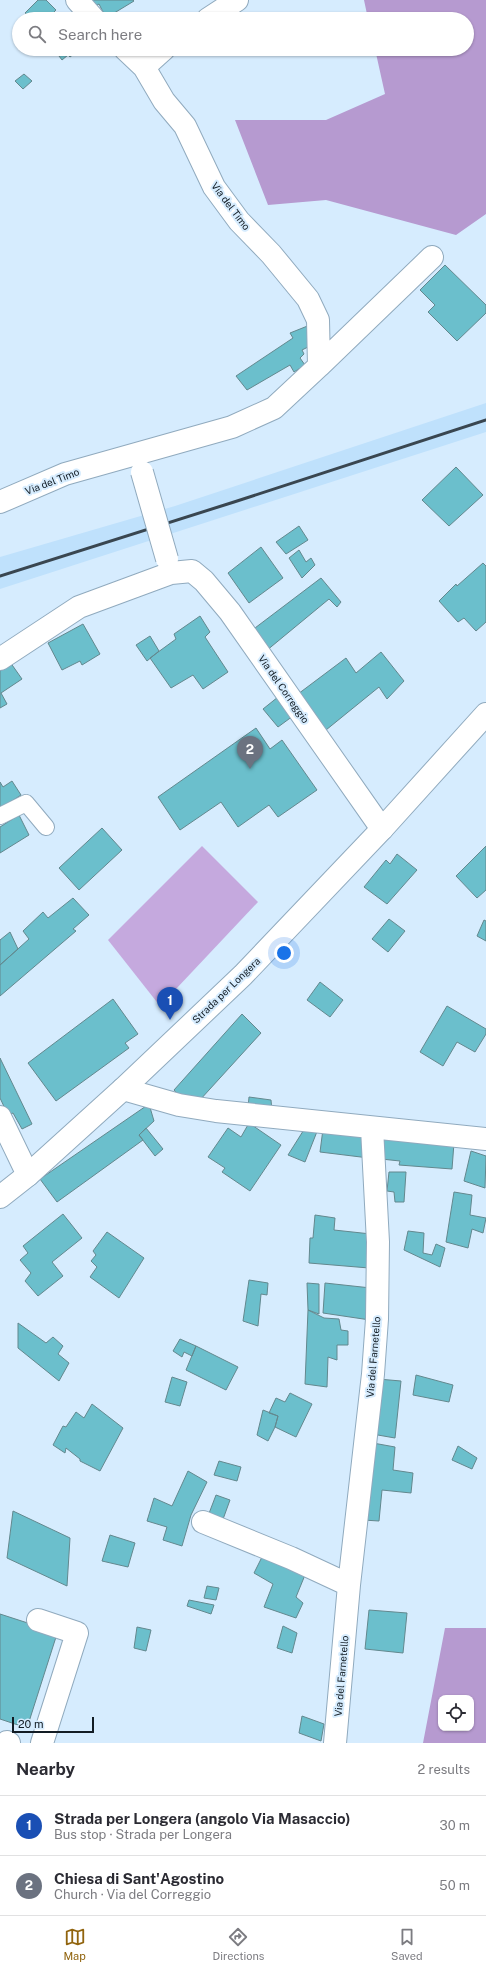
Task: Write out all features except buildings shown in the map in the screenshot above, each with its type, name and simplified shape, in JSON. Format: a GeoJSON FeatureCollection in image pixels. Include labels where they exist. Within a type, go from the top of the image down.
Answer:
{"type":"FeatureCollection","features":[{"type":"Feature","properties":{"kind":"street"},"geometry":{"type":"LineString","coordinates":[[77,0],[88,12]]}},
{"type":"Feature","properties":{"kind":"street"},"geometry":{"type":"LineString","coordinates":[[219,12],[237,0]]}},
{"type":"Feature","properties":{"kind":"street","name":"Via del Timo"},"geometry":{"type":"LineString","coordinates":[[132,56],[144,67],[164,101],[185,126],[214,187],[239,221],[271,254],[308,299],[318,320],[319,366]]}},
{"type":"Feature","properties":{"kind":"street"},"geometry":{"type":"LineString","coordinates":[[144,67],[156,56]]}},
{"type":"Feature","properties":{"kind":"street","name":"Via del Timo"},"geometry":{"type":"LineString","coordinates":[[0,502],[65,474],[140,463],[232,427],[274,408],[432,257]]}},
{"type":"Feature","properties":{"kind":"street"},"geometry":{"type":"LineString","coordinates":[[140,463],[169,566]]}},
{"type":"Feature","properties":{"kind":"street","name":"Via del Correggio"},"geometry":{"type":"LineString","coordinates":[[0,659],[79,607],[169,566],[192,571],[214,594],[290,696],[382,829]]}},
{"type":"Feature","properties":{"kind":"street","name":"Strada per Longera"},"geometry":{"type":"LineString","coordinates":[[0,1197],[28,1175],[123,1090],[243,975],[382,829],[486,714]]}},
{"type":"Feature","properties":{"kind":"street"},"geometry":{"type":"LineString","coordinates":[[123,1090],[179,1105],[216,1111],[486,1139]]}},
{"type":"Feature","properties":{"kind":"street"},"geometry":{"type":"LineString","coordinates":[[0,1117],[28,1175]]}},
{"type":"Feature","properties":{"kind":"street","name":"Via del Farnetello"},"geometry":{"type":"LineString","coordinates":[[335,1743],[349,1585],[373,1374],[377,1319],[378,1242],[372,1128]]}},
{"type":"Feature","properties":{"kind":"street"},"geometry":{"type":"LineString","coordinates":[[203,1522],[291,1558],[349,1585]]}},
{"type":"Feature","properties":{"kind":"street"},"geometry":{"type":"LineString","coordinates":[[38,1620],[77,1633],[42,1743]]}},
{"type":"Feature","properties":{"kind":"lane"},"geometry":{"type":"LineString","coordinates":[[0,816],[26,803],[46,827]]}},
{"type":"Feature","properties":{"kind":"shaded area"},"geometry":{"type":"Polygon","coordinates":[[[364,0],[486,0],[486,214],[456,235],[326,200],[268,205],[235,120],[326,120],[385,94],[377,56],[474,56],[474,12],[367,12],[364,0]]]}},
{"type":"Feature","properties":{"kind":"shaded area"},"geometry":{"type":"Polygon","coordinates":[[[486,403],[486,432],[0,589],[0,557],[175,506],[486,403]]]}},
{"type":"Feature","properties":{"kind":"shaded area"},"geometry":{"type":"Polygon","coordinates":[[[202,846],[258,902],[160,1006],[108,940],[202,846]]]}},
{"type":"Feature","properties":{"kind":"shaded area"},"geometry":{"type":"Polygon","coordinates":[[[445,1628],[486,1628],[486,1743],[423,1743],[445,1628]]]}},
{"type":"Feature","properties":{"kind":"railway"},"geometry":{"type":"LineString","coordinates":[[0,576],[486,420]]}},
{"type":"Feature","properties":{"kind":"place","name":"Chiesa di Sant'Agostino"},"geometry":{"type":"Point","coordinates":[250,769]}},
{"type":"Feature","properties":{"kind":"place","name":"Strada per Longera (angolo Via Masaccio)"},"geometry":{"type":"Point","coordinates":[170,1020]}}]}
